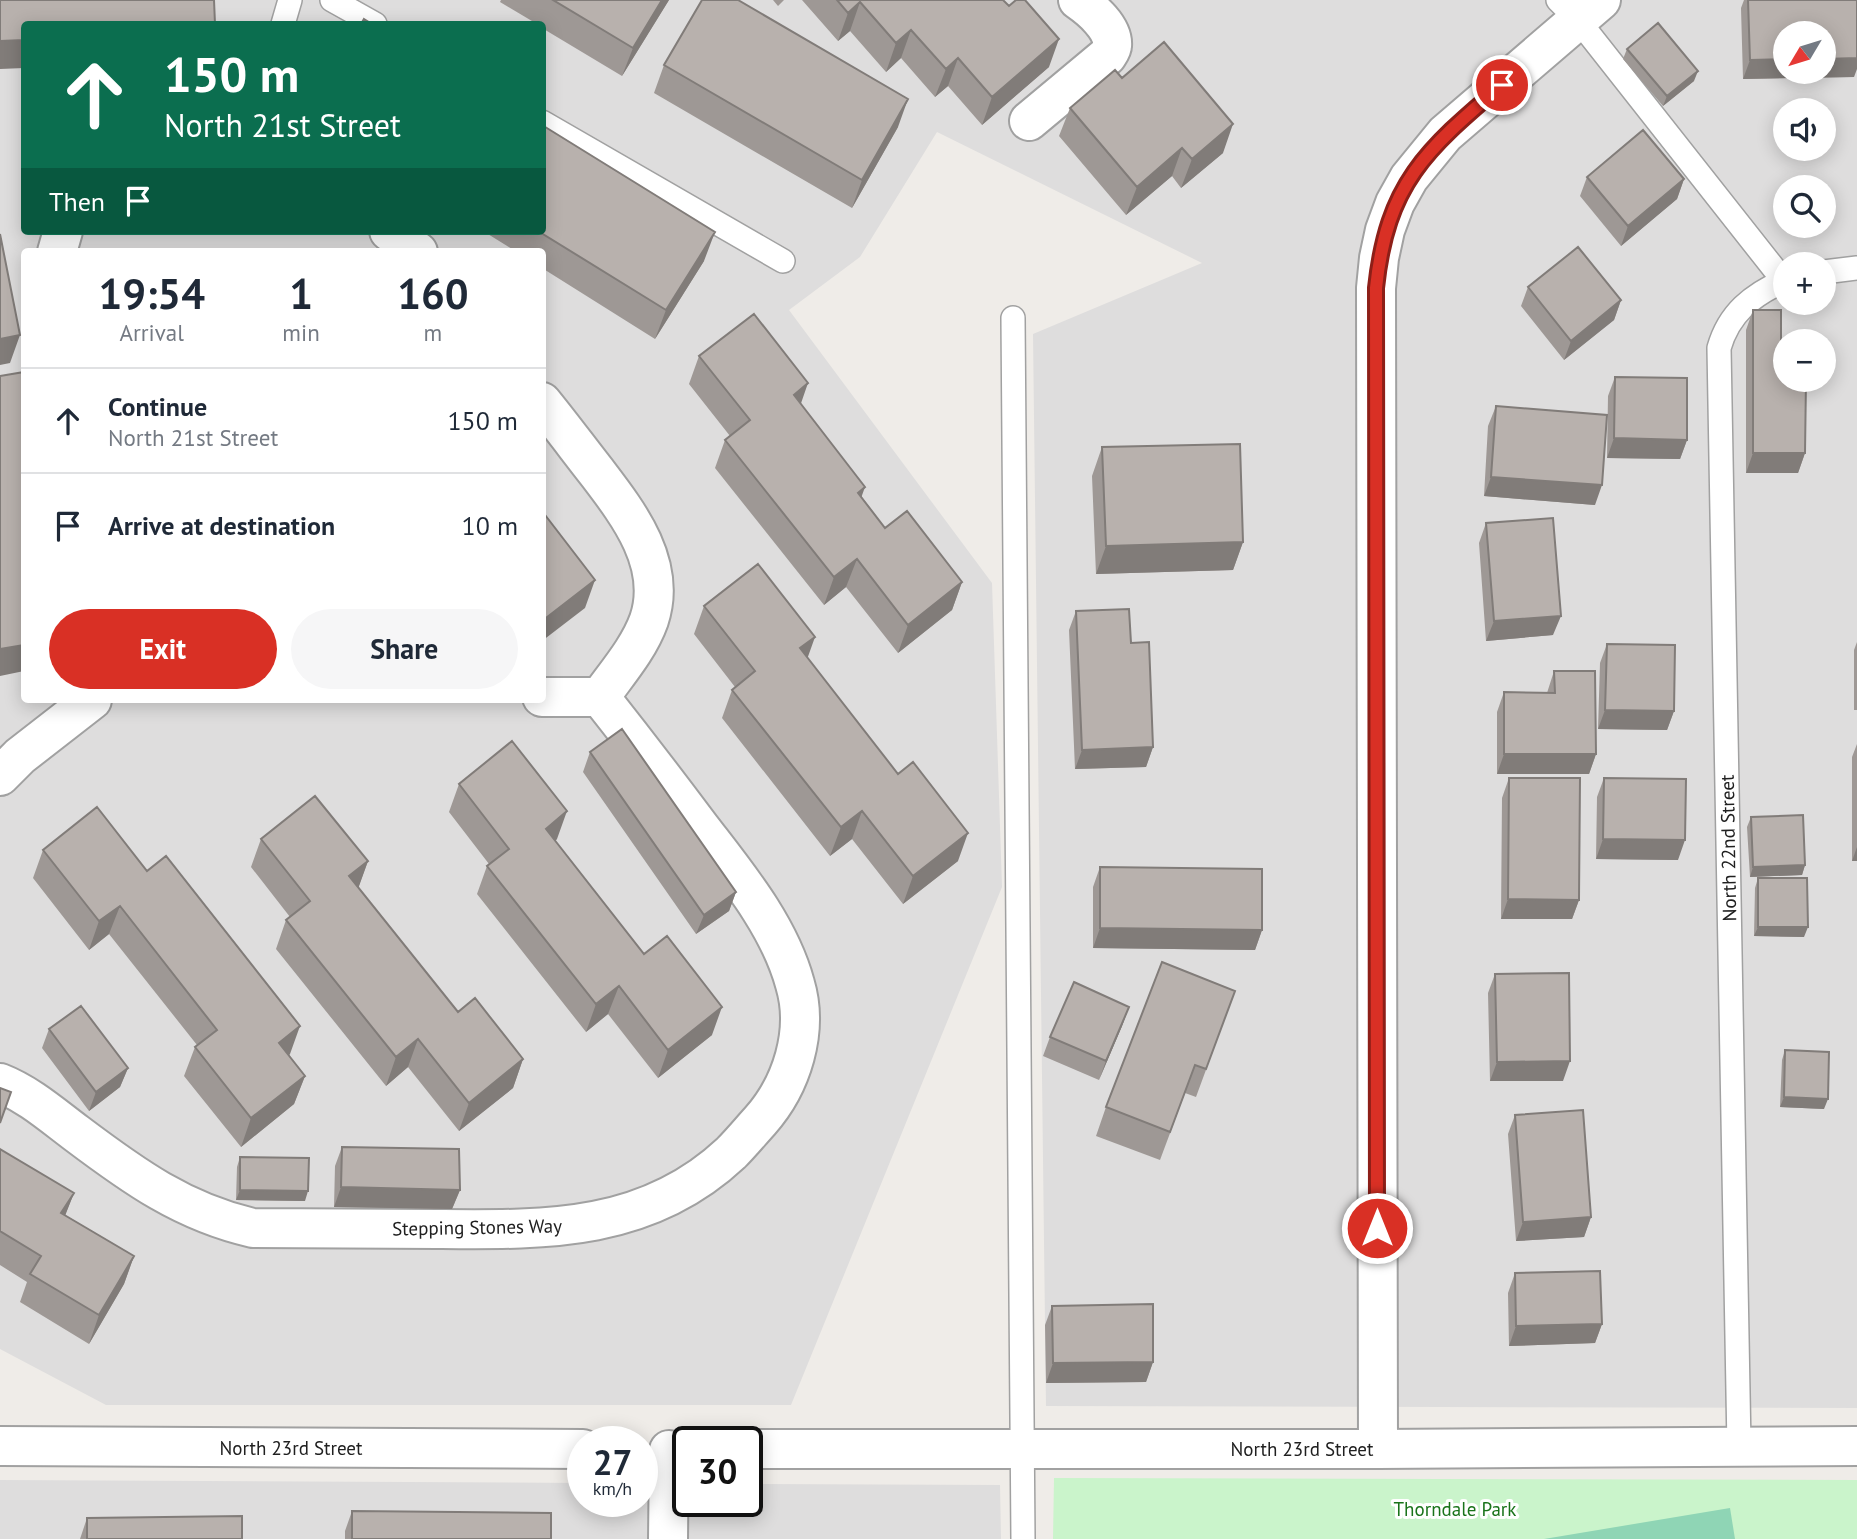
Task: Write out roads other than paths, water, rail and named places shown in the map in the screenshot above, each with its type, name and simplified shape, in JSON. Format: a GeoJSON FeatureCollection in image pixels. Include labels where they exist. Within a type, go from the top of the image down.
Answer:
{"type":"FeatureCollection","features":[{"type":"Feature","properties":{"kind":"street"},"geometry":{"type":"LineString","coordinates":[[1029,121],[1107,56],[1112,46],[1109,32],[1099,18],[1078,0]]}},
{"type":"Feature","properties":{"kind":"street"},"geometry":{"type":"LineString","coordinates":[[1378,1449],[1376,288],[1381,248],[1395,203],[1409,178],[1445,134],[1579,7]]}},
{"type":"Feature","properties":{"kind":"street"},"geometry":{"type":"LineString","coordinates":[[395,235],[412,248]]}},
{"type":"Feature","properties":{"kind":"street"},"geometry":{"type":"LineString","coordinates":[[546,407],[626,510],[638,531],[650,563],[653,590],[649,618],[634,652],[600,696],[546,697]]}},
{"type":"Feature","properties":{"kind":"street","name":"Stepping Stones Way"},"geometry":{"type":"LineString","coordinates":[[0,1083],[30,1099],[158,1192],[214,1217],[253,1228],[516,1230],[561,1227],[604,1220],[637,1210],[676,1192],[731,1153],[768,1112],[789,1075],[798,1045],[801,1014],[796,984],[784,953],[764,915],[600,696]]}},
{"type":"Feature","properties":{"kind":"street"},"geometry":{"type":"LineString","coordinates":[[0,776],[88,703]]}},
{"type":"Feature","properties":{"kind":"street","name":"North 23rd Street"},"geometry":{"type":"LineString","coordinates":[[0,1446],[567,1449]]}},
{"type":"Feature","properties":{"kind":"street","name":"North 23rd Street"},"geometry":{"type":"LineString","coordinates":[[763,1449],[1857,1446]]}},
{"type":"Feature","properties":{"kind":"street"},"geometry":{"type":"LineString","coordinates":[[666,1449],[668,1539]]}},
{"type":"Feature","properties":{"kind":"lane"},"geometry":{"type":"LineString","coordinates":[[284,21],[290,0]]}},
{"type":"Feature","properties":{"kind":"lane"},"geometry":{"type":"LineString","coordinates":[[332,0],[370,14]]}},
{"type":"Feature","properties":{"kind":"lane"},"geometry":{"type":"LineString","coordinates":[[1579,7],[1773,265]]}},
{"type":"Feature","properties":{"kind":"lane"},"geometry":{"type":"LineString","coordinates":[[546,124],[783,261]]}},
{"type":"Feature","properties":{"kind":"lane"},"geometry":{"type":"LineString","coordinates":[[1836,271],[1857,268]]}},
{"type":"Feature","properties":{"kind":"lane","name":"North 22nd Street"},"geometry":{"type":"LineString","coordinates":[[1739,1447],[1718,348],[1724,328],[1736,312],[1773,287]]}},
{"type":"Feature","properties":{"kind":"lane"},"geometry":{"type":"LineString","coordinates":[[1013,318],[1023,1539]]}},
{"type":"Feature","properties":{"kind":"park label","name":"Thorndale Park"},"geometry":{"type":"Point","coordinates":[1455,1509]}}]}
